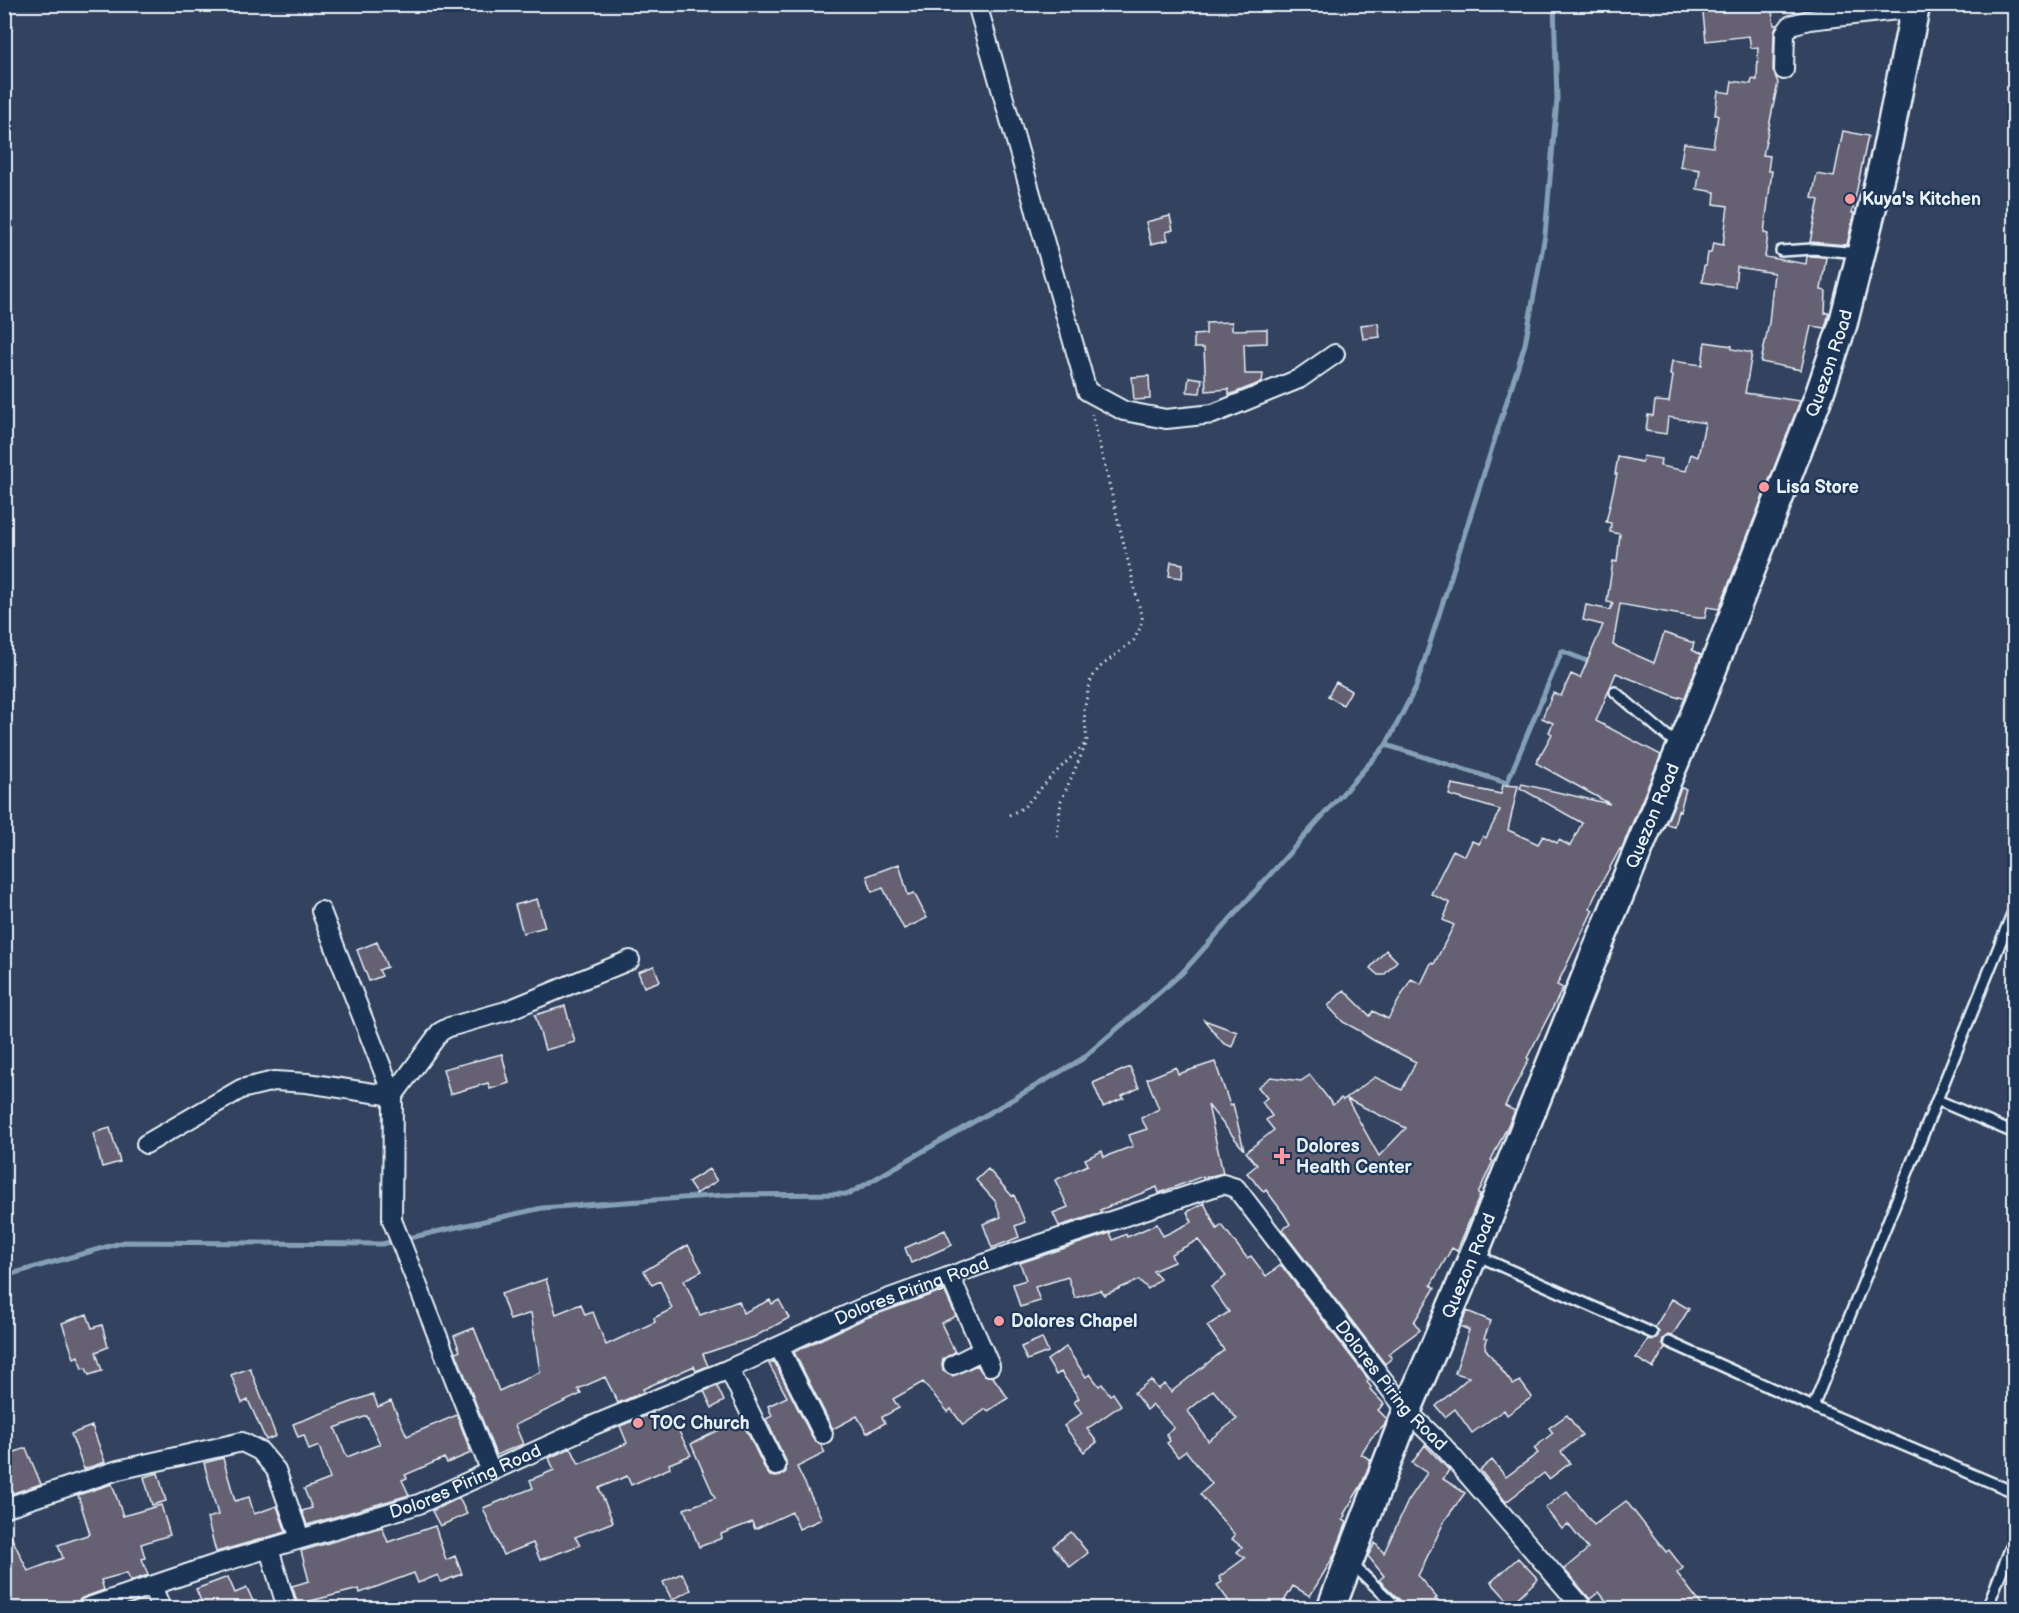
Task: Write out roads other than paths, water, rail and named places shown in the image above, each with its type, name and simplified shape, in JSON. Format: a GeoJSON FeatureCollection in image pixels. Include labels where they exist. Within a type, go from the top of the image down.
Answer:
{"type":"FeatureCollection","features":[{"type":"Feature","properties":{"kind":"main road","name":"Quezon Road"},"geometry":{"type":"LineString","coordinates":[[1331,1608],[1407,1411],[1474,1254],[1716,661],[1819,395],[1843,324],[1861,253],[1886,152],[1916,6]]}},
{"type":"Feature","properties":{"kind":"street"},"geometry":{"type":"LineString","coordinates":[[977,4],[1087,391],[1124,411],[1166,419],[1213,414],[1299,379],[1335,354]]}},
{"type":"Feature","properties":{"kind":"street"},"geometry":{"type":"LineString","coordinates":[[1784,70],[1785,33],[1791,25],[1809,20],[1916,6]]}},
{"type":"Feature","properties":{"kind":"street"},"geometry":{"type":"LineString","coordinates":[[321,911],[393,1096],[392,1221],[491,1472]]}},
{"type":"Feature","properties":{"kind":"street"},"geometry":{"type":"LineString","coordinates":[[393,1096],[440,1032],[449,1027],[506,1011],[630,960]]}},
{"type":"Feature","properties":{"kind":"street"},"geometry":{"type":"LineString","coordinates":[[146,1144],[241,1089],[274,1081],[307,1083],[393,1096]]}},
{"type":"Feature","properties":{"kind":"street","name":"Dolores Piring Road"},"geometry":{"type":"LineString","coordinates":[[86,1608],[216,1564],[419,1504],[589,1427],[779,1347],[862,1308],[1223,1184],[1236,1188],[1407,1411],[1443,1446],[1583,1608]]}},
{"type":"Feature","properties":{"kind":"street"},"geometry":{"type":"LineString","coordinates":[[950,1276],[987,1358],[953,1365]]}},
{"type":"Feature","properties":{"kind":"street"},"geometry":{"type":"LineString","coordinates":[[779,1347],[823,1434]]}},
{"type":"Feature","properties":{"kind":"street"},"geometry":{"type":"LineString","coordinates":[[729,1369],[776,1466]]}},
{"type":"Feature","properties":{"kind":"street"},"geometry":{"type":"LineString","coordinates":[[4,1508],[118,1470],[242,1442],[260,1451],[276,1470],[300,1538]]}},
{"type":"Feature","properties":{"kind":"street"},"geometry":{"type":"LineString","coordinates":[[269,1549],[287,1608]]}},
{"type":"Feature","properties":{"kind":"street"},"geometry":{"type":"LineString","coordinates":[[152,1586],[161,1608]]}},
{"type":"Feature","properties":{"kind":"lane"},"geometry":{"type":"LineString","coordinates":[[1781,251],[1813,249],[1861,253]]}},
{"type":"Feature","properties":{"kind":"lane"},"geometry":{"type":"LineString","coordinates":[[1615,692],[1681,747]]}},
{"type":"Feature","properties":{"kind":"lane"},"geometry":{"type":"LineString","coordinates":[[1813,1407],[2014,909]]}},
{"type":"Feature","properties":{"kind":"lane"},"geometry":{"type":"LineString","coordinates":[[1937,1100],[2014,1132]]}},
{"type":"Feature","properties":{"kind":"lane"},"geometry":{"type":"LineString","coordinates":[[1474,1254],[1652,1333]]}},
{"type":"Feature","properties":{"kind":"lane"},"geometry":{"type":"LineString","coordinates":[[1669,1341],[1813,1407],[2014,1492]]}},
{"type":"Feature","properties":{"kind":"lane"},"geometry":{"type":"LineString","coordinates":[[1987,1608],[2014,1539]]}},
{"type":"Feature","properties":{"kind":"lane"},"geometry":{"type":"LineString","coordinates":[[1349,1561],[1398,1608]]}},
{"type":"Feature","properties":{"kind":"waterway"},"geometry":{"type":"LineString","coordinates":[[4,1276],[124,1242],[382,1244],[542,1208],[724,1195],[849,1194],[1082,1059],[1182,973],[1386,745],[1416,687],[1525,344],[1545,235],[1557,99],[1554,4]]}},
{"type":"Feature","properties":{"kind":"waterway"},"geometry":{"type":"LineString","coordinates":[[1386,745],[1507,783],[1562,651],[1592,663]]}},
{"type":"Feature","properties":{"kind":"place","name":"Kuya's Kitchen"},"geometry":{"type":"Point","coordinates":[1850,199]}},
{"type":"Feature","properties":{"kind":"place","name":"Lisa Store"},"geometry":{"type":"Point","coordinates":[1764,487]}},
{"type":"Feature","properties":{"kind":"place","name":"Dolores Health Center"},"geometry":{"type":"Point","coordinates":[1282,1156]}},
{"type":"Feature","properties":{"kind":"place","name":"Dolores Chapel"},"geometry":{"type":"Point","coordinates":[999,1321]}},
{"type":"Feature","properties":{"kind":"place","name":"TOC Church"},"geometry":{"type":"Point","coordinates":[638,1423]}}]}
